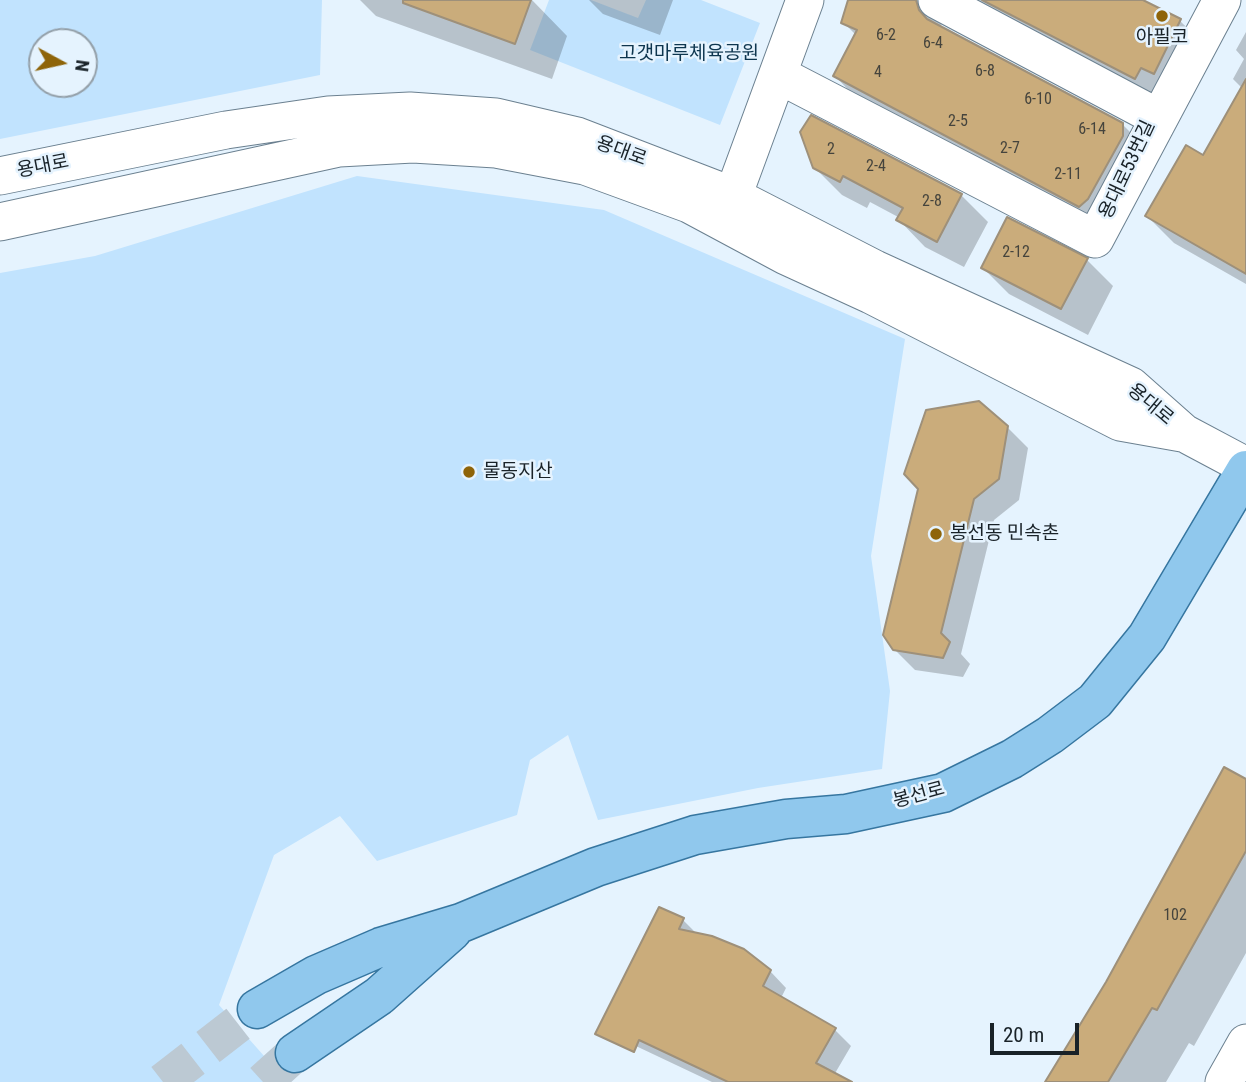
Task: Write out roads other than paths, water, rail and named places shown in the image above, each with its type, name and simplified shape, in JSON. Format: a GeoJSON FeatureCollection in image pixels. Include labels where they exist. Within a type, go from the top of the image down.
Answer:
{"type":"FeatureCollection","features":[{"type":"Feature","properties":{"kind":"main road","name":"봉선로"},"geometry":{"type":"LineString","coordinates":[[461,923],[596,867],[695,835],[786,819],[846,814],[943,793],[1012,759],[1051,735],[1095,701],[1147,638],[1246,468]]}},
{"type":"Feature","properties":{"kind":"main road"},"geometry":{"type":"LineString","coordinates":[[257,1009],[316,975],[381,947],[461,923]]}},
{"type":"Feature","properties":{"kind":"main road"},"geometry":{"type":"LineString","coordinates":[[295,1053],[379,996],[461,923]]}},
{"type":"Feature","properties":{"kind":"street"},"geometry":{"type":"LineString","coordinates":[[733,196],[805,0]]}},
{"type":"Feature","properties":{"kind":"street","name":"용대로53번길"},"geometry":{"type":"LineString","coordinates":[[779,75],[1096,239],[1157,117],[937,0]]}},
{"type":"Feature","properties":{"kind":"street"},"geometry":{"type":"LineString","coordinates":[[1157,117],[1222,0]]}},
{"type":"Feature","properties":{"kind":"street","name":"용대로"},"geometry":{"type":"LineString","coordinates":[[0,176],[226,130],[328,115],[410,111],[496,117],[577,136],[733,196],[875,269],[1131,386],[1184,433],[1246,468]]}},
{"type":"Feature","properties":{"kind":"street","name":"용대로"},"geometry":{"type":"LineString","coordinates":[[0,222],[339,148],[413,144],[521,154],[585,166],[689,204],[786,256],[870,295],[1120,422],[1184,433]]}},
{"type":"Feature","properties":{"kind":"street"},"geometry":{"type":"LineString","coordinates":[[1224,1082],[1246,1043]]}},
{"type":"Feature","properties":{"kind":"tunnel"},"geometry":{"type":"LineString","coordinates":[[163,1082],[257,1009]]}},
{"type":"Feature","properties":{"kind":"tunnel"},"geometry":{"type":"LineString","coordinates":[[263,1082],[295,1053]]}},
{"type":"Feature","properties":{"kind":"place","name":"아필코"},"geometry":{"type":"Point","coordinates":[1162,16]}},
{"type":"Feature","properties":{"kind":"place","name":"물동지산"},"geometry":{"type":"Point","coordinates":[469,472]}},
{"type":"Feature","properties":{"kind":"place","name":"봉선동 민속촌"},"geometry":{"type":"Point","coordinates":[936,534]}},
{"type":"Feature","properties":{"kind":"park label","name":"고갯마루체육공원"},"geometry":{"type":"Point","coordinates":[689,54]}}]}
